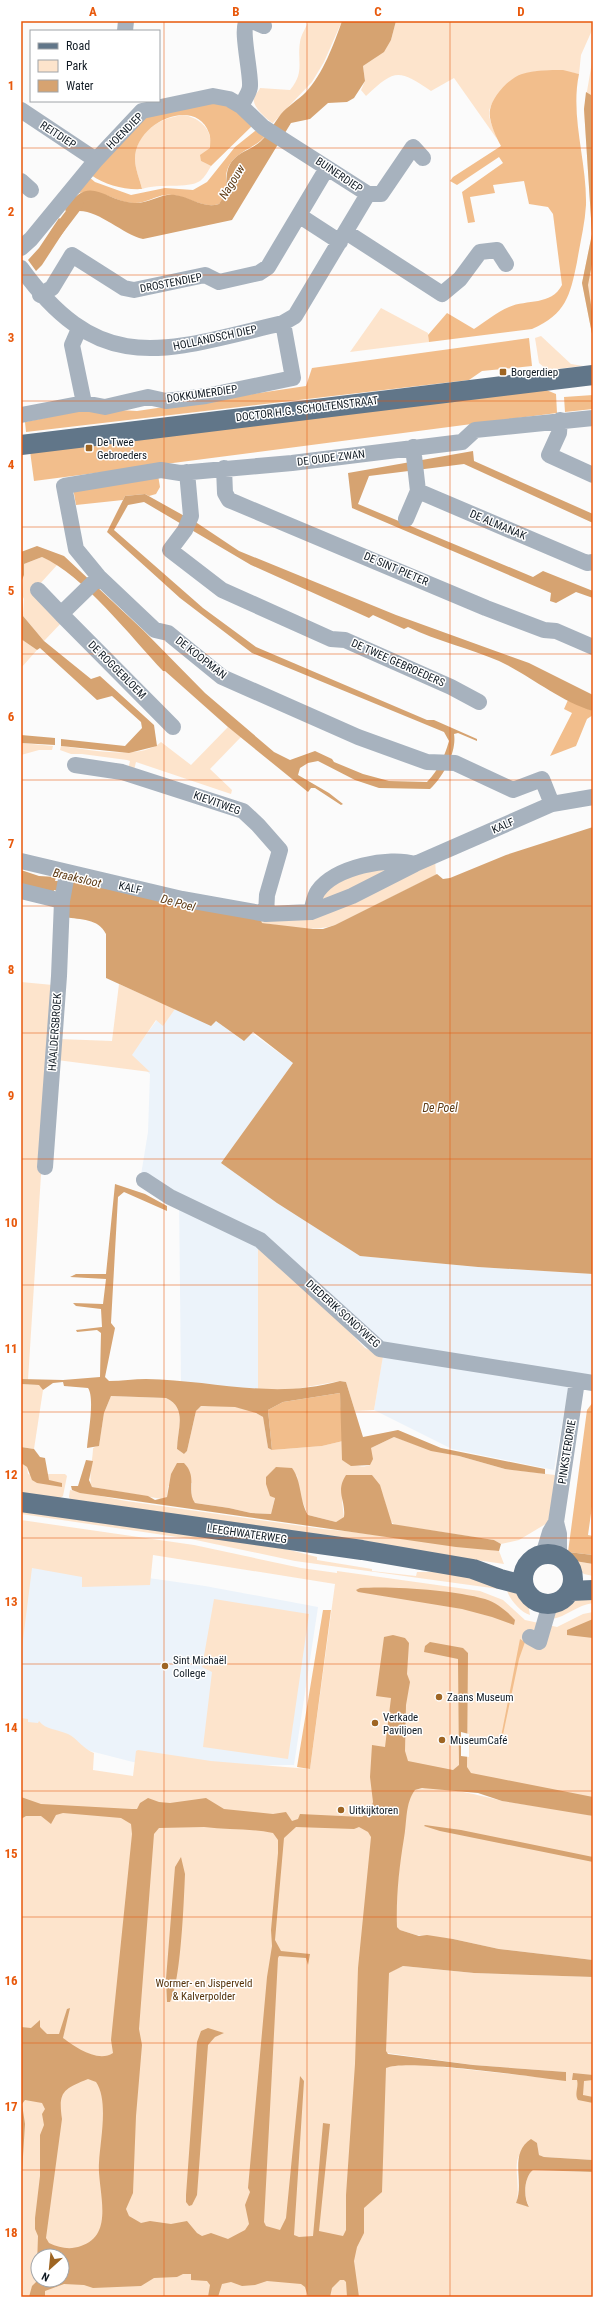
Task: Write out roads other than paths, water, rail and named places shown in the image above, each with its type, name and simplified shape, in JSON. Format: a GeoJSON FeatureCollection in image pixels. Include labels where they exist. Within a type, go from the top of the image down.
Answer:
{"type":"FeatureCollection","features":[{"type":"Feature","properties":{"kind":"main road","name":"DOCTOR H.G. SCHOLTENSTRAAT"},"geometry":{"type":"LineString","coordinates":[[21,445],[593,374]]}},
{"type":"Feature","properties":{"kind":"main road","name":"LEEGHWATERWEG"},"geometry":{"type":"LineString","coordinates":[[21,1502],[362,1550],[524,1576]]}},
{"type":"Feature","properties":{"kind":"main road"},"geometry":{"type":"LineString","coordinates":[[551,1556],[568,1565],[571,1584],[565,1598],[550,1604],[535,1601],[526,1591],[524,1576],[536,1557],[551,1556]]}},
{"type":"Feature","properties":{"kind":"main road"},"geometry":{"type":"LineString","coordinates":[[571,1584],[593,1582]]}},
{"type":"Feature","properties":{"kind":"main road"},"geometry":{"type":"LineString","coordinates":[[571,1584],[593,1590]]}},
{"type":"Feature","properties":{"kind":"street"},"geometry":{"type":"LineString","coordinates":[[241,106],[250,87],[248,48],[244,30],[247,21]]}},
{"type":"Feature","properties":{"kind":"street","name":"HOENDIEP"},"geometry":{"type":"LineString","coordinates":[[21,248],[28,243],[96,160],[142,111],[159,104],[213,96],[229,99],[241,106]]}},
{"type":"Feature","properties":{"kind":"street","name":"BUINERDIEP"},"geometry":{"type":"LineString","coordinates":[[241,106],[263,127],[368,194],[382,194],[413,147],[423,158]]}},
{"type":"Feature","properties":{"kind":"street","name":"REITDIEP"},"geometry":{"type":"LineString","coordinates":[[21,110],[96,160]]}},
{"type":"Feature","properties":{"kind":"street","name":"DROSTENDIEP"},"geometry":{"type":"LineString","coordinates":[[40,295],[52,288],[72,255],[124,288],[134,290],[205,275],[219,282],[259,273],[268,267],[300,216],[327,168]]}},
{"type":"Feature","properties":{"kind":"street","name":"HOLLANDSCH DIEP"},"geometry":{"type":"LineString","coordinates":[[21,268],[40,295],[79,329],[116,346],[150,349],[174,348],[282,323],[295,316],[368,194]]}},
{"type":"Feature","properties":{"kind":"street"},"geometry":{"type":"LineString","coordinates":[[300,216],[343,237],[442,294],[460,279],[480,252],[497,250],[506,264]]}},
{"type":"Feature","properties":{"kind":"street","name":"DOKKUMERDIEP"},"geometry":{"type":"LineString","coordinates":[[84,403],[106,407],[148,397],[166,401],[206,396],[293,378],[282,323]]}},
{"type":"Feature","properties":{"kind":"street"},"geometry":{"type":"LineString","coordinates":[[21,415],[84,403],[72,345],[79,329]]}},
{"type":"Feature","properties":{"kind":"street","name":"DE OUDE ZWAN"},"geometry":{"type":"LineString","coordinates":[[64,486],[161,470],[187,472],[338,458],[414,453],[462,442],[475,430],[560,420],[593,418]]}},
{"type":"Feature","properties":{"kind":"street"},"geometry":{"type":"LineString","coordinates":[[560,420],[559,433],[549,455],[593,475]]}},
{"type":"Feature","properties":{"kind":"street"},"geometry":{"type":"LineString","coordinates":[[406,519],[418,491],[414,453]]}},
{"type":"Feature","properties":{"kind":"street","name":"DE SINT PIETER"},"geometry":{"type":"LineString","coordinates":[[224,468],[225,493],[229,500],[486,608],[544,630],[556,631],[593,646]]}},
{"type":"Feature","properties":{"kind":"street","name":"DE TWEE GEBROEDERS"},"geometry":{"type":"LineString","coordinates":[[187,472],[188,523],[170,550],[222,590],[331,639],[345,640],[451,686],[479,702]]}},
{"type":"Feature","properties":{"kind":"street","name":"DE KOOPMAN"},"geometry":{"type":"LineString","coordinates":[[64,486],[76,549],[93,584],[155,630],[168,633],[222,677],[358,737],[440,763],[455,763],[513,790],[542,779],[552,804]]}},
{"type":"Feature","properties":{"kind":"street","name":"DE ALMANAK"},"geometry":{"type":"LineString","coordinates":[[418,491],[587,563],[593,562]]}},
{"type":"Feature","properties":{"kind":"street"},"geometry":{"type":"LineString","coordinates":[[61,614],[93,584]]}},
{"type":"Feature","properties":{"kind":"street","name":"DE ROGGEBLOEM"},"geometry":{"type":"LineString","coordinates":[[38,590],[173,727]]}},
{"type":"Feature","properties":{"kind":"street","name":"KIEVITWEG"},"geometry":{"type":"LineString","coordinates":[[76,765],[122,772],[243,811],[258,824],[280,850],[267,895],[266,914]]}},
{"type":"Feature","properties":{"kind":"street","name":"KALF"},"geometry":{"type":"LineString","coordinates":[[21,861],[66,876],[266,914],[311,912],[352,896],[415,864],[552,804],[593,796]]}},
{"type":"Feature","properties":{"kind":"street"},"geometry":{"type":"LineString","coordinates":[[311,912],[317,892],[349,869],[374,863],[403,860],[415,864]]}},
{"type":"Feature","properties":{"kind":"street","name":"HAALDERSBROEK"},"geometry":{"type":"LineString","coordinates":[[45,1167],[59,976],[62,899],[66,876]]}},
{"type":"Feature","properties":{"kind":"street"},"geometry":{"type":"LineString","coordinates":[[21,891],[62,899]]}},
{"type":"Feature","properties":{"kind":"street","name":"DIEDERIK SONOYWEG"},"geometry":{"type":"LineString","coordinates":[[144,1180],[170,1197],[260,1240],[380,1349],[585,1382]]}},
{"type":"Feature","properties":{"kind":"street","name":"PINKSTERDRIE"},"geometry":{"type":"LineString","coordinates":[[551,1556],[559,1534],[556,1522],[585,1382]]}},
{"type":"Feature","properties":{"kind":"street"},"geometry":{"type":"LineString","coordinates":[[535,1639],[550,1604]]}},
{"type":"Feature","properties":{"kind":"water"},"geometry":{"type":"Polygon","coordinates":[[[342,21],[396,21],[391,40],[384,52],[363,66],[365,81],[354,98],[347,102],[328,103],[310,119],[291,123],[232,220],[143,239],[85,211],[77,211],[72,217],[65,210],[74,199],[82,193],[89,191],[134,203],[175,195],[202,204],[219,204],[225,192],[229,165],[236,157],[261,141],[267,135],[281,114],[312,85],[323,68],[342,21]]]}},
{"type":"Feature","properties":{"kind":"water"},"geometry":{"type":"Polygon","coordinates":[[[586,92],[591,95],[593,259],[588,285],[593,318],[593,339],[582,283],[592,234],[584,109],[586,92]]]}},
{"type":"Feature","properties":{"kind":"water"},"geometry":{"type":"Polygon","coordinates":[[[59,218],[68,225],[42,265],[36,271],[28,260],[39,248],[59,218]]]}},
{"type":"Feature","properties":{"kind":"water"},"geometry":{"type":"Polygon","coordinates":[[[473,451],[474,461],[593,514],[593,523],[464,464],[369,476],[358,504],[533,577],[543,571],[593,591],[593,598],[576,592],[556,603],[550,601],[551,593],[352,508],[348,473],[473,451]]]}},
{"type":"Feature","properties":{"kind":"water"},"geometry":{"type":"Polygon","coordinates":[[[145,494],[197,523],[239,551],[396,615],[529,663],[593,695],[593,711],[568,701],[499,661],[408,627],[404,629],[373,615],[369,618],[251,565],[144,502],[128,505],[114,530],[203,608],[256,647],[427,720],[434,720],[477,739],[477,741],[458,733],[454,734],[453,748],[448,764],[440,778],[430,789],[379,788],[355,780],[318,761],[308,763],[300,768],[298,775],[329,793],[343,804],[341,805],[315,788],[311,788],[308,792],[228,727],[165,671],[163,671],[90,592],[57,565],[42,557],[24,564],[24,575],[22,580],[23,616],[44,641],[91,679],[100,676],[154,725],[157,746],[129,753],[61,746],[61,739],[125,746],[142,728],[141,722],[112,696],[97,700],[40,648],[37,650],[21,639],[21,552],[37,546],[64,556],[143,630],[205,693],[274,752],[290,760],[315,751],[332,759],[334,762],[363,774],[389,781],[427,782],[438,768],[449,741],[444,732],[252,653],[180,598],[107,532],[125,496],[145,494]]]}},
{"type":"Feature","properties":{"kind":"water"},"geometry":{"type":"Polygon","coordinates":[[[21,735],[55,738],[55,745],[21,743],[21,735]]]}},
{"type":"Feature","properties":{"kind":"water","name":"De Poel"},"geometry":{"type":"Polygon","coordinates":[[[593,827],[593,1274],[478,1267],[360,1256],[277,1203],[221,1163],[293,1063],[253,1032],[244,1041],[216,1021],[211,1026],[106,978],[106,934],[103,929],[94,922],[65,917],[58,891],[54,890],[53,894],[21,884],[21,870],[39,876],[56,877],[55,881],[70,881],[261,920],[262,923],[323,929],[335,925],[437,874],[443,879],[450,878],[506,855],[593,827]]]}},
{"type":"Feature","properties":{"kind":"water"},"geometry":{"type":"Polygon","coordinates":[[[115,1184],[145,1194],[167,1206],[167,1211],[124,1192],[118,1197],[111,1323],[115,1328],[105,1377],[109,1381],[146,1379],[171,1380],[243,1388],[267,1389],[291,1389],[340,1381],[346,1382],[363,1437],[398,1430],[441,1448],[545,1469],[545,1474],[505,1469],[459,1456],[431,1451],[394,1437],[371,1448],[373,1459],[370,1465],[351,1466],[342,1460],[340,1393],[283,1402],[268,1410],[272,1450],[268,1448],[263,1417],[256,1413],[235,1407],[201,1406],[196,1411],[187,1451],[184,1454],[177,1449],[180,1420],[177,1408],[173,1402],[166,1398],[111,1396],[104,1413],[99,1446],[87,1448],[91,1408],[90,1393],[88,1388],[64,1386],[63,1382],[53,1383],[43,1390],[39,1385],[21,1384],[21,1379],[63,1380],[100,1377],[101,1333],[97,1330],[77,1332],[76,1330],[102,1327],[101,1309],[76,1306],[73,1303],[103,1304],[106,1279],[70,1277],[76,1274],[106,1274],[115,1184]]]}},
{"type":"Feature","properties":{"kind":"water"},"geometry":{"type":"Polygon","coordinates":[[[21,1447],[34,1449],[40,1457],[45,1458],[49,1480],[62,1483],[62,1487],[37,1483],[32,1480],[27,1467],[21,1463],[21,1447]]]}},
{"type":"Feature","properties":{"kind":"water"},"geometry":{"type":"Polygon","coordinates":[[[86,1460],[93,1461],[89,1480],[92,1487],[148,1496],[155,1500],[167,1497],[171,1474],[177,1463],[184,1463],[190,1473],[191,1494],[195,1503],[251,1513],[271,1514],[275,1498],[270,1496],[266,1484],[266,1477],[276,1467],[292,1468],[295,1473],[303,1503],[308,1515],[336,1522],[344,1517],[341,1486],[346,1475],[372,1475],[380,1485],[392,1524],[494,1540],[501,1544],[499,1551],[456,1547],[80,1493],[72,1490],[71,1486],[78,1486],[86,1460]]]}},
{"type":"Feature","properties":{"kind":"water"},"geometry":{"type":"Polygon","coordinates":[[[568,1552],[593,1555],[593,1564],[575,1561],[568,1552]]]}},
{"type":"Feature","properties":{"kind":"water"},"geometry":{"type":"Polygon","coordinates":[[[360,1588],[423,1589],[457,1593],[485,1599],[498,1605],[509,1613],[515,1620],[514,1625],[462,1609],[358,1592],[356,1590],[360,1588]]]}},
{"type":"Feature","properties":{"kind":"water"},"geometry":{"type":"Polygon","coordinates":[[[593,1619],[593,1638],[567,1635],[567,1630],[593,1619]]]}},
{"type":"Feature","properties":{"kind":"water"},"geometry":{"type":"Polygon","coordinates":[[[393,1635],[405,1638],[409,1643],[407,1674],[410,1682],[406,1705],[405,1751],[408,1761],[453,1770],[459,1765],[458,1659],[424,1652],[425,1646],[430,1642],[463,1648],[468,1653],[467,1767],[471,1773],[593,1797],[593,1816],[502,1801],[478,1793],[422,1788],[415,1790],[409,1801],[401,1860],[397,1894],[397,1927],[400,1930],[419,1936],[427,1935],[499,1949],[593,1960],[593,1977],[474,1973],[403,1966],[389,1973],[386,2051],[388,2054],[473,2065],[566,2072],[566,2081],[500,2072],[418,2065],[386,2068],[382,2192],[364,2208],[364,2233],[357,2247],[354,2261],[359,2297],[347,2297],[346,2282],[344,2280],[340,2280],[332,2288],[330,2297],[308,2297],[305,2287],[301,2284],[267,2281],[255,2285],[242,2286],[231,2282],[222,2284],[218,2297],[208,2297],[210,2285],[207,2281],[191,2280],[191,2274],[183,2274],[177,2277],[154,2278],[141,2286],[93,2288],[84,2285],[70,2284],[70,2248],[81,2246],[92,2240],[98,2232],[102,2222],[102,2198],[99,2163],[103,2121],[102,2100],[100,2090],[96,2082],[88,2079],[68,2089],[62,2097],[62,2119],[46,2238],[49,2243],[65,2248],[38,2248],[38,2236],[35,2229],[35,2218],[40,2176],[40,2135],[44,2125],[42,2114],[45,2109],[42,2103],[25,2100],[22,2104],[25,2124],[21,2188],[21,2027],[31,2028],[40,2020],[40,2027],[47,2034],[59,2034],[67,2009],[70,2008],[63,2038],[87,2053],[107,2056],[113,2053],[111,2040],[132,1834],[131,1824],[121,1818],[63,1813],[56,1815],[51,1824],[41,1816],[26,1816],[21,1819],[21,1797],[41,1804],[132,1809],[137,1809],[140,1803],[148,1798],[159,1802],[170,1803],[206,1798],[224,1809],[273,1814],[286,1812],[292,1821],[298,1819],[300,1814],[362,1817],[370,1811],[373,1802],[370,1777],[372,1745],[385,1747],[391,1698],[376,1696],[384,1637],[393,1635]],[[204,1827],[159,1828],[154,1834],[139,2029],[142,2045],[136,2116],[133,2193],[126,2209],[129,2216],[141,2223],[150,2221],[171,2224],[187,2221],[197,2233],[202,2236],[211,2233],[228,2239],[245,2230],[249,2224],[245,2205],[250,2192],[248,2188],[267,1977],[272,1946],[271,1930],[278,1840],[273,1833],[256,1830],[204,1827]],[[296,1827],[284,1838],[275,1940],[281,1951],[310,1954],[308,1965],[306,1958],[279,1956],[278,1958],[264,2222],[266,2226],[280,2230],[286,2218],[300,2076],[304,2081],[294,2235],[299,2237],[313,2236],[323,2123],[330,2124],[319,2231],[343,2236],[346,2230],[346,2195],[355,2064],[358,1968],[371,1837],[368,1832],[359,1827],[354,1829],[296,1827]]]}},
{"type":"Feature","properties":{"kind":"water"},"geometry":{"type":"Polygon","coordinates":[[[424,1826],[461,1830],[593,1857],[593,1862],[440,1831],[424,1826]]]}},
{"type":"Feature","properties":{"kind":"water"},"geometry":{"type":"Polygon","coordinates":[[[181,1857],[185,1874],[181,1940],[174,1992],[170,2002],[167,2002],[166,1979],[175,1867],[181,1857]]]}},
{"type":"Feature","properties":{"kind":"water"},"geometry":{"type":"Polygon","coordinates":[[[208,2028],[224,2033],[215,2037],[208,2045],[197,2195],[192,2205],[189,2206],[186,2202],[186,2195],[197,2042],[201,2031],[208,2028]]]}},
{"type":"Feature","properties":{"kind":"water"},"geometry":{"type":"Polygon","coordinates":[[[573,2073],[593,2075],[593,2080],[584,2081],[583,2095],[593,2097],[593,2103],[578,2100],[576,2095],[577,2080],[572,2080],[573,2073]]]}},
{"type":"Feature","properties":{"kind":"water"},"geometry":{"type":"Polygon","coordinates":[[[531,2139],[537,2143],[539,2155],[544,2157],[593,2160],[593,2172],[533,2170],[528,2177],[525,2187],[529,2207],[516,2203],[519,2186],[518,2169],[520,2152],[524,2145],[531,2139]]]}},
{"type":"Feature","properties":{"kind":"water"},"geometry":{"type":"Polygon","coordinates":[[[31,2288],[53,2288],[45,2291],[45,2297],[29,2297],[31,2288]]]}},
{"type":"Feature","properties":{"kind":"waterway","name":"Nagouw"},"geometry":{"type":"LineString","coordinates":[[56,233],[78,204]]}},
{"type":"Feature","properties":{"kind":"place","name":"Borgerdiep"},"geometry":{"type":"Point","coordinates":[503,372]}},
{"type":"Feature","properties":{"kind":"place","name":"De Twee Gebroeders"},"geometry":{"type":"Point","coordinates":[89,448]}},
{"type":"Feature","properties":{"kind":"place","name":"Sint Michaël College"},"geometry":{"type":"Point","coordinates":[165,1666]}},
{"type":"Feature","properties":{"kind":"place","name":"Zaans Museum"},"geometry":{"type":"Point","coordinates":[439,1697]}},
{"type":"Feature","properties":{"kind":"place","name":"Verkade Paviljoen"},"geometry":{"type":"Point","coordinates":[375,1723]}},
{"type":"Feature","properties":{"kind":"place","name":"MuseumCafé"},"geometry":{"type":"Point","coordinates":[442,1740]}},
{"type":"Feature","properties":{"kind":"place","name":"Uitkijktoren"},"geometry":{"type":"Point","coordinates":[341,1810]}},
{"type":"Feature","properties":{"kind":"water label","name":"Braaksloot"},"geometry":{"type":"Point","coordinates":[77,878]}},
{"type":"Feature","properties":{"kind":"park label","name":"Wormer- en Jisperveld & Kalverpolder"},"geometry":{"type":"Point","coordinates":[204,1989]}}]}
